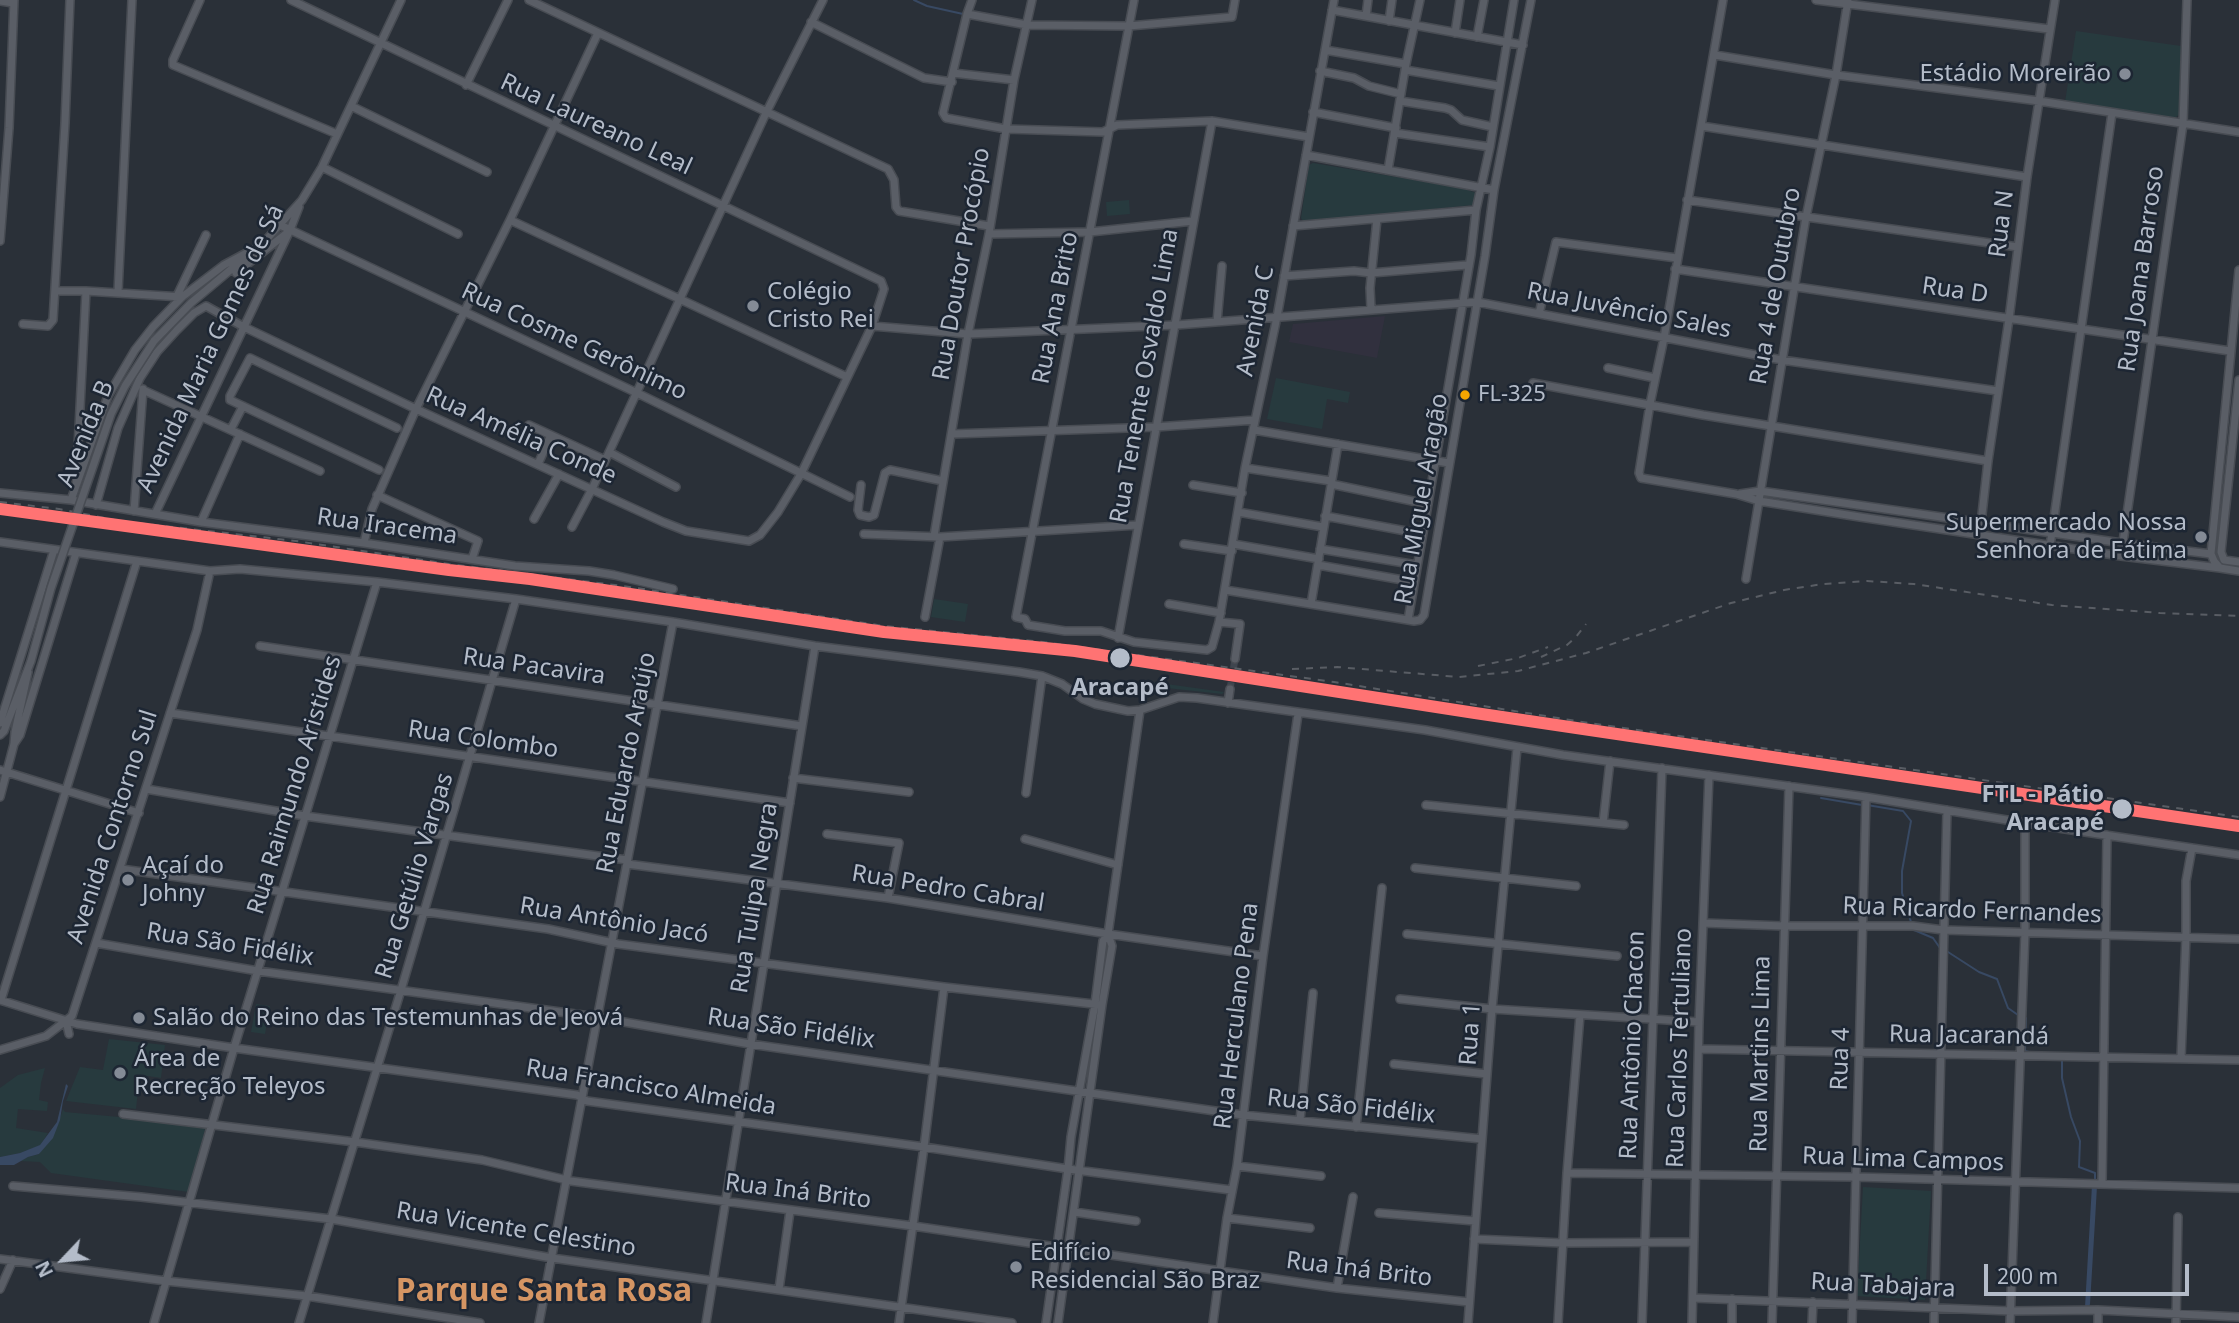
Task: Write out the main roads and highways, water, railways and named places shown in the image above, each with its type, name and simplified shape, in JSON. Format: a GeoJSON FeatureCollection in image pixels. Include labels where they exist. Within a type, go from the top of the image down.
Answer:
{"type":"FeatureCollection","features":[{"type":"Feature","properties":{"kind":"water"},"geometry":{"type":"Polygon","coordinates":[[[66,1084],[68,1086],[60,1120],[53,1138],[39,1154],[14,1165],[0,1165],[0,1157],[40,1145],[57,1122],[66,1084]]]}},
{"type":"Feature","properties":{"kind":"water"},"geometry":{"type":"Polygon","coordinates":[[[2092,1185],[2097,1186],[2095,1221],[2090,1304],[2085,1307],[2092,1185]]]}},
{"type":"Feature","properties":{"kind":"waterway"},"geometry":{"type":"LineString","coordinates":[[914,0],[927,6],[963,14]]}},
{"type":"Feature","properties":{"kind":"waterway"},"geometry":{"type":"LineString","coordinates":[[977,12],[995,16]]}},
{"type":"Feature","properties":{"kind":"waterway"},"geometry":{"type":"LineString","coordinates":[[1821,798],[1862,805]]}},
{"type":"Feature","properties":{"kind":"waterway"},"geometry":{"type":"LineString","coordinates":[[1867,805],[1903,811],[1911,821],[1902,871],[1902,893],[1911,922]]}},
{"type":"Feature","properties":{"kind":"waterway"},"geometry":{"type":"LineString","coordinates":[[1914,930],[1933,938],[1940,948]]}},
{"type":"Feature","properties":{"kind":"waterway"},"geometry":{"type":"LineString","coordinates":[[1948,952],[1979,972],[1997,979],[2008,1008],[2018,1015]]}},
{"type":"Feature","properties":{"kind":"waterway"},"geometry":{"type":"LineString","coordinates":[[2023,1017],[2026,1018],[2025,1051],[2029,1052]]}},
{"type":"Feature","properties":{"kind":"waterway"},"geometry":{"type":"LineString","coordinates":[[2062,1058],[2062,1078],[2080,1141],[2079,1167],[2095,1173],[2095,1179]]}},
{"type":"Feature","properties":{"kind":"tunnel"},"geometry":{"type":"LineString","coordinates":[[1230,689],[1235,659]]}},
{"type":"Feature","properties":{"kind":"railway"},"geometry":{"type":"LineString","coordinates":[[0,502],[59,509],[120,521],[296,541],[623,586],[884,626],[1043,642],[1334,682],[1589,723],[2239,817]]}},
{"type":"Feature","properties":{"kind":"railway"},"geometry":{"type":"LineString","coordinates":[[1292,669],[1337,667],[1459,677],[1518,671],[1586,653],[1731,603],[1784,590],[1867,581],[1914,584],[2052,605],[2239,616]]}},
{"type":"Feature","properties":{"kind":"railway"},"geometry":{"type":"LineString","coordinates":[[1541,657],[1567,645],[1586,624]]}},
{"type":"Feature","properties":{"kind":"railway"},"geometry":{"type":"LineString","coordinates":[[1478,666],[1518,658],[1548,647]]}},
{"type":"Feature","properties":{"kind":"place","name":"Estádio Moreirão"},"geometry":{"type":"Point","coordinates":[2125,74]}},
{"type":"Feature","properties":{"kind":"place","name":"Colégio Cristo Rei"},"geometry":{"type":"Point","coordinates":[753,306]}},
{"type":"Feature","properties":{"kind":"place","name":"FL-325"},"geometry":{"type":"Point","coordinates":[1465,395]}},
{"type":"Feature","properties":{"kind":"place","name":"Supermercado Nossa Senhora de Fátima"},"geometry":{"type":"Point","coordinates":[2201,537]}},
{"type":"Feature","properties":{"kind":"place","name":"Aracapé"},"geometry":{"type":"Point","coordinates":[1120,658]}},
{"type":"Feature","properties":{"kind":"place","name":"FTL - Pátio Aracapé"},"geometry":{"type":"Point","coordinates":[2122,809]}},
{"type":"Feature","properties":{"kind":"place","name":"Açaí do Johny"},"geometry":{"type":"Point","coordinates":[128,880]}},
{"type":"Feature","properties":{"kind":"place","name":"Salão do Reino das Testemunhas de Jeová"},"geometry":{"type":"Point","coordinates":[139,1018]}},
{"type":"Feature","properties":{"kind":"place","name":"Área de Recreção Teleyos"},"geometry":{"type":"Point","coordinates":[120,1073]}},
{"type":"Feature","properties":{"kind":"place","name":"Edifício Residencial São Braz"},"geometry":{"type":"Point","coordinates":[1016,1267]}},
{"type":"Feature","properties":{"kind":"district","name":"Parque Santa Rosa"},"geometry":{"type":"Point","coordinates":[544,1292]}}]}
